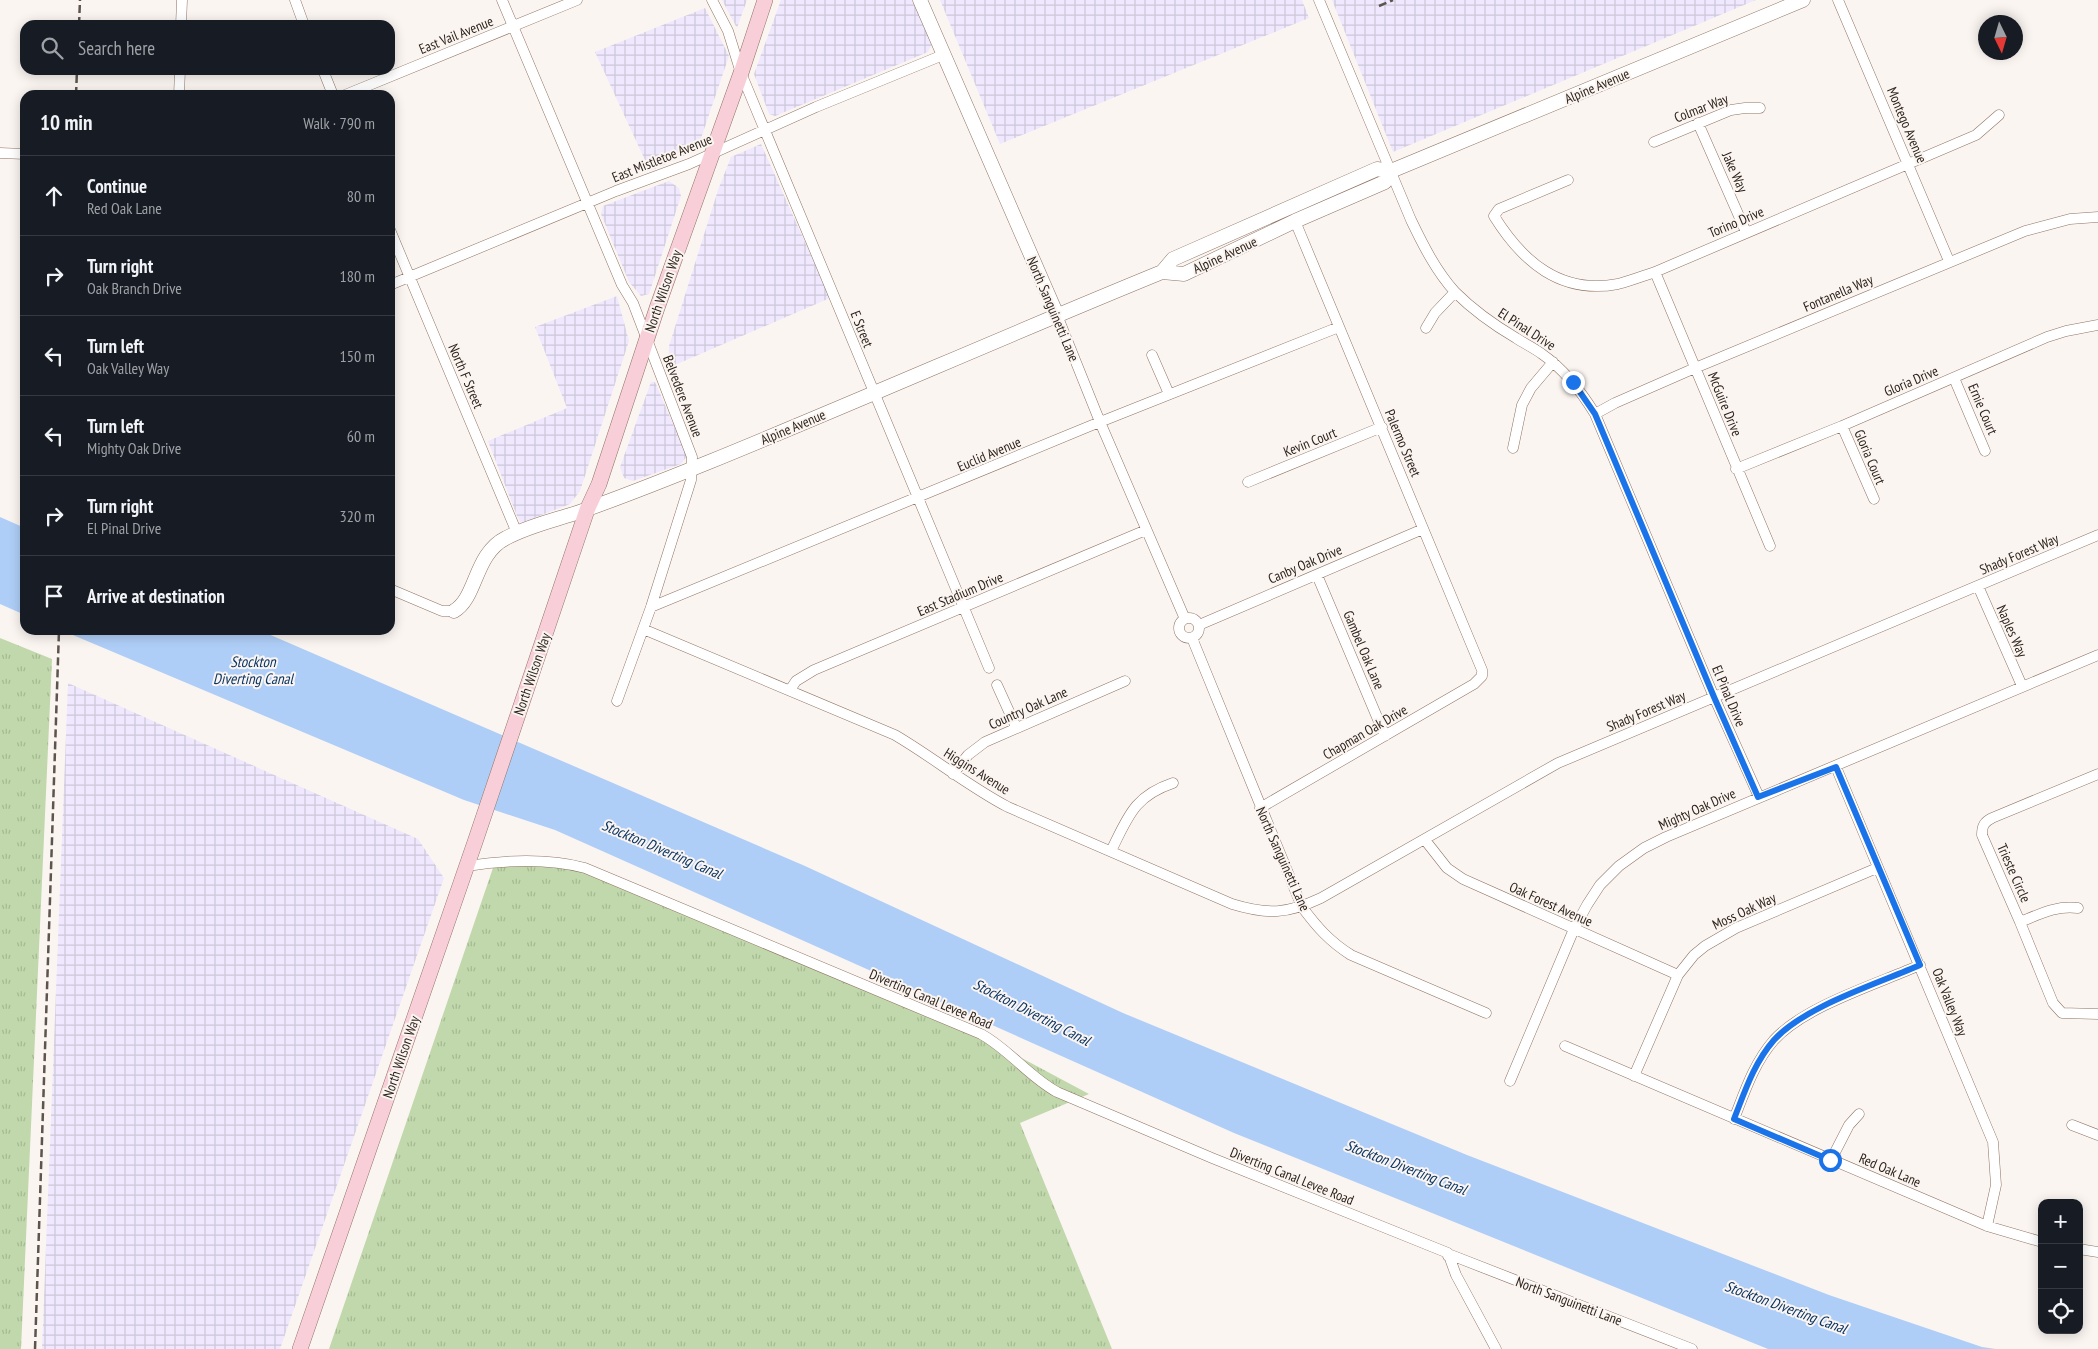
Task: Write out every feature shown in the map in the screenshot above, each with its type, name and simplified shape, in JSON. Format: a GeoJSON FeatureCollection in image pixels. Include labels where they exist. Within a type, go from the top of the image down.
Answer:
{"type":"FeatureCollection","features":[{"type":"Feature","properties":{"kind":"main road","name":"North Wilson Way"},"geometry":{"type":"LineString","coordinates":[[300,1349],[467,866],[587,510],[599,484],[646,339],[741,73],[764,0]]}},
{"type":"Feature","properties":{"kind":"street"},"geometry":{"type":"LineString","coordinates":[[181,20],[182,0]]}},
{"type":"Feature","properties":{"kind":"street"},"geometry":{"type":"LineString","coordinates":[[295,0],[302,20]]}},
{"type":"Feature","properties":{"kind":"street","name":"Belvedere Avenue"},"geometry":{"type":"LineString","coordinates":[[502,0],[622,285],[633,303],[692,458],[691,480],[618,701]]}},
{"type":"Feature","properties":{"kind":"street","name":"East Vail Avenue"},"geometry":{"type":"LineString","coordinates":[[395,74],[577,0]]}},
{"type":"Feature","properties":{"kind":"street","name":"E Street"},"geometry":{"type":"LineString","coordinates":[[712,0],[728,31],[741,73],[990,668]]}},
{"type":"Feature","properties":{"kind":"street","name":"North Sanguinetti Lane"},"geometry":{"type":"LineString","coordinates":[[920,0],[1057,315],[1100,422],[1185,619]]}},
{"type":"Feature","properties":{"kind":"street","name":"El Pinal Drive"},"geometry":{"type":"LineString","coordinates":[[1319,0],[1424,246],[1455,292],[1494,325],[1541,352],[1553,362],[1573,382],[1595,414],[1758,797]]}},
{"type":"Feature","properties":{"kind":"street","name":"Alpine Avenue"},"geometry":{"type":"LineString","coordinates":[[454,611],[464,602],[481,564],[492,549],[504,539],[516,533],[587,510],[874,393],[1162,272],[1173,260],[1377,169],[1391,172],[1803,0]]}},
{"type":"Feature","properties":{"kind":"street","name":"Montego Avenue"},"geometry":{"type":"LineString","coordinates":[[1838,0],[1949,261]]}},
{"type":"Feature","properties":{"kind":"street","name":"East Mistletoe Avenue"},"geometry":{"type":"LineString","coordinates":[[395,284],[712,154],[943,55]]}},
{"type":"Feature","properties":{"kind":"street"},"geometry":{"type":"LineString","coordinates":[[179,90],[180,75]]}},
{"type":"Feature","properties":{"kind":"street"},"geometry":{"type":"LineString","coordinates":[[325,75],[331,90]]}},
{"type":"Feature","properties":{"kind":"street","name":"East Vail Avenue"},"geometry":{"type":"LineString","coordinates":[[357,90],[394,75]]}},
{"type":"Feature","properties":{"kind":"street","name":"Colmar Way"},"geometry":{"type":"LineString","coordinates":[[1654,142],[1731,110],[1760,108]]}},
{"type":"Feature","properties":{"kind":"street","name":"Torino Drive"},"geometry":{"type":"LineString","coordinates":[[1568,180],[1499,209],[1494,216],[1516,247],[1546,273],[1561,280],[1579,284],[1602,286],[1617,284],[1655,272],[1976,135],[1999,116]]}},
{"type":"Feature","properties":{"kind":"street","name":"Jake Way"},"geometry":{"type":"LineString","coordinates":[[1698,123],[1746,232]]}},
{"type":"Feature","properties":{"kind":"street"},"geometry":{"type":"LineString","coordinates":[[0,154],[20,154]]}},
{"type":"Feature","properties":{"kind":"street","name":"Alpine Avenue"},"geometry":{"type":"LineString","coordinates":[[1162,272],[1184,274],[1385,182],[1391,172]]}},
{"type":"Feature","properties":{"kind":"street","name":"Fontanella Way"},"geometry":{"type":"LineString","coordinates":[[1595,414],[1615,403],[1695,368],[1949,261],[2046,225],[2098,217]]}},
{"type":"Feature","properties":{"kind":"street","name":"Palermo Street"},"geometry":{"type":"LineString","coordinates":[[1295,222],[1481,664],[1482,676]]}},
{"type":"Feature","properties":{"kind":"street","name":"North F Street"},"geometry":{"type":"LineString","coordinates":[[395,242],[516,533]]}},
{"type":"Feature","properties":{"kind":"street","name":"McGuire Drive"},"geometry":{"type":"LineString","coordinates":[[1655,272],[1736,469],[1770,546]]}},
{"type":"Feature","properties":{"kind":"street"},"geometry":{"type":"LineString","coordinates":[[1426,328],[1434,313],[1455,292]]}},
{"type":"Feature","properties":{"kind":"street","name":"Gloria Drive"},"geometry":{"type":"LineString","coordinates":[[1736,469],[1842,426],[2048,337],[2066,331],[2098,325]]}},
{"type":"Feature","properties":{"kind":"street","name":"Euclid Avenue"},"geometry":{"type":"LineString","coordinates":[[650,607],[1100,422],[1339,327]]}},
{"type":"Feature","properties":{"kind":"street"},"geometry":{"type":"LineString","coordinates":[[1152,355],[1169,394]]}},
{"type":"Feature","properties":{"kind":"street"},"geometry":{"type":"LineString","coordinates":[[1513,448],[1522,405],[1531,388],[1553,362]]}},
{"type":"Feature","properties":{"kind":"street","name":"Ernie Court"},"geometry":{"type":"LineString","coordinates":[[1954,378],[1985,452]]}},
{"type":"Feature","properties":{"kind":"street","name":"Gloria Court"},"geometry":{"type":"LineString","coordinates":[[1842,426],[1874,499]]}},
{"type":"Feature","properties":{"kind":"street","name":"Kevin Court"},"geometry":{"type":"LineString","coordinates":[[1248,482],[1382,427]]}},
{"type":"Feature","properties":{"kind":"street","name":"Canby Oak Drive"},"geometry":{"type":"LineString","coordinates":[[1199,625],[1423,529]]}},
{"type":"Feature","properties":{"kind":"street","name":"East Stadium Drive"},"geometry":{"type":"LineString","coordinates":[[790,690],[796,681],[814,670],[1146,530]]}},
{"type":"Feature","properties":{"kind":"street","name":"Shady Forest Way"},"geometry":{"type":"LineString","coordinates":[[1302,907],[1558,763],[2098,535]]}},
{"type":"Feature","properties":{"kind":"street","name":"Gambel Oak Lane"},"geometry":{"type":"LineString","coordinates":[[1317,574],[1385,736]]}},
{"type":"Feature","properties":{"kind":"street","name":"Naples Way"},"geometry":{"type":"LineString","coordinates":[[1978,586],[2022,686]]}},
{"type":"Feature","properties":{"kind":"street"},"geometry":{"type":"LineString","coordinates":[[395,591],[442,611],[454,611]]}},
{"type":"Feature","properties":{"kind":"street"},"geometry":{"type":"LineString","coordinates":[[1185,619],[1194,620],[1199,625],[1199,632],[1192,638],[1185,638],[1180,634],[1180,624],[1185,619]]}},
{"type":"Feature","properties":{"kind":"street","name":"Higgins Avenue"},"geometry":{"type":"LineString","coordinates":[[643,629],[895,735],[922,751],[978,791],[1008,807],[1232,904],[1265,912],[1282,912],[1302,907]]}},
{"type":"Feature","properties":{"kind":"street","name":"North Sanguinetti Lane"},"geometry":{"type":"LineString","coordinates":[[1192,638],[1302,907],[1319,930],[1333,944],[1350,955],[1486,1013]]}},
{"type":"Feature","properties":{"kind":"street","name":"Mighty Oak Drive"},"geometry":{"type":"LineString","coordinates":[[1510,1081],[1574,929],[1600,885],[1619,866],[1644,848],[1758,797],[1836,767],[2098,655]]}},
{"type":"Feature","properties":{"kind":"street","name":"Chapman Oak Drive"},"geometry":{"type":"LineString","coordinates":[[1260,808],[1479,681],[1482,676]]}},
{"type":"Feature","properties":{"kind":"street","name":"Country Oak Lane"},"geometry":{"type":"LineString","coordinates":[[953,774],[968,755],[985,742],[1124,681]]}},
{"type":"Feature","properties":{"kind":"street"},"geometry":{"type":"LineString","coordinates":[[997,685],[1016,727]]}},
{"type":"Feature","properties":{"kind":"street","name":"Oak Valley Way"},"geometry":{"type":"LineString","coordinates":[[1836,767],[1993,1142],[1996,1185],[1987,1226]]}},
{"type":"Feature","properties":{"kind":"street","name":"Trieste Circle"},"geometry":{"type":"LineString","coordinates":[[2098,774],[1992,818],[1986,821],[1982,827],[1985,843],[2057,1009],[2069,1015],[2098,1014]]}},
{"type":"Feature","properties":{"kind":"street"},"geometry":{"type":"LineString","coordinates":[[1111,851],[1135,805],[1158,788],[1173,783]]}},
{"type":"Feature","properties":{"kind":"street","name":"Oak Forest Avenue"},"geometry":{"type":"LineString","coordinates":[[1424,840],[1447,868],[1462,879],[1678,976]]}},
{"type":"Feature","properties":{"kind":"street","name":"Diverting Canal Levee Road"},"geometry":{"type":"LineString","coordinates":[[467,866],[499,861],[552,862],[585,868],[981,1034],[1004,1049],[1040,1082],[1057,1092],[1448,1255]]}},
{"type":"Feature","properties":{"kind":"street","name":"Moss Oak Way"},"geometry":{"type":"LineString","coordinates":[[1634,1076],[1678,976],[1694,955],[1722,934],[1877,868]]}},
{"type":"Feature","properties":{"kind":"street"},"geometry":{"type":"LineString","coordinates":[[2020,922],[2055,908],[2067,906],[2078,908]]}},
{"type":"Feature","properties":{"kind":"street"},"geometry":{"type":"LineString","coordinates":[[1734,1119],[1753,1071],[1774,1040],[1797,1020],[1822,1007],[1920,965]]}},
{"type":"Feature","properties":{"kind":"street","name":"Red Oak Lane"},"geometry":{"type":"LineString","coordinates":[[1565,1046],[1987,1226],[2038,1241]]}},
{"type":"Feature","properties":{"kind":"street"},"geometry":{"type":"LineString","coordinates":[[1830,1160],[1849,1125],[1859,1114]]}},
{"type":"Feature","properties":{"kind":"street"},"geometry":{"type":"LineString","coordinates":[[2072,1125],[2098,1135]]}},
{"type":"Feature","properties":{"kind":"street"},"geometry":{"type":"LineString","coordinates":[[2083,1250],[2098,1252]]}},
{"type":"Feature","properties":{"kind":"street"},"geometry":{"type":"LineString","coordinates":[[1448,1255],[1456,1275],[1496,1349]]}},
{"type":"Feature","properties":{"kind":"street","name":"North Sanguinetti Lane"},"geometry":{"type":"LineString","coordinates":[[1448,1255],[1692,1349]]}},
{"type":"Feature","properties":{"kind":"shaded area"},"geometry":{"type":"Polygon","coordinates":[[[722,0],[747,0],[737,28],[722,0]]]}},
{"type":"Feature","properties":{"kind":"shaded area"},"geometry":{"type":"Polygon","coordinates":[[[781,0],[914,0],[932,44],[928,52],[775,116],[769,114],[754,74],[781,0]]]}},
{"type":"Feature","properties":{"kind":"shaded area"},"geometry":{"type":"Polygon","coordinates":[[[940,0],[1302,0],[1309,18],[1000,144],[940,0]]]}},
{"type":"Feature","properties":{"kind":"shaded area"},"geometry":{"type":"Polygon","coordinates":[[[1332,0],[1756,0],[1393,152],[1332,0]]]}},
{"type":"Feature","properties":{"kind":"shaded area"},"geometry":{"type":"Polygon","coordinates":[[[705,8],[729,56],[697,150],[650,171],[595,52],[705,8]]]}},
{"type":"Feature","properties":{"kind":"shaded area"},"geometry":{"type":"Polygon","coordinates":[[[761,144],[830,298],[668,368],[669,346],[718,190],[731,157],[761,144]]]}},
{"type":"Feature","properties":{"kind":"shaded area"},"geometry":{"type":"Polygon","coordinates":[[[669,181],[679,188],[681,196],[649,294],[641,296],[629,282],[601,214],[603,206],[669,181]]]}},
{"type":"Feature","properties":{"kind":"shaded area"},"geometry":{"type":"Polygon","coordinates":[[[617,296],[629,341],[580,491],[570,504],[521,523],[488,441],[567,408],[535,327],[617,296]]]}},
{"type":"Feature","properties":{"kind":"shaded area"},"geometry":{"type":"Polygon","coordinates":[[[651,382],[655,382],[687,456],[681,464],[633,481],[624,478],[620,467],[651,382]]]}},
{"type":"Feature","properties":{"kind":"shaded area"},"geometry":{"type":"Polygon","coordinates":[[[68,683],[418,839],[444,878],[280,1349],[42,1349],[68,683]]]}},
{"type":"Feature","properties":{"kind":"green space"},"geometry":{"type":"Polygon","coordinates":[[[0,638],[52,659],[21,1349],[0,1349],[0,638]]]}},
{"type":"Feature","properties":{"kind":"green space"},"geometry":{"type":"Polygon","coordinates":[[[579,861],[1001,1047],[1089,1094],[1020,1123],[1112,1349],[329,1349],[495,862],[579,861]]]}},
{"type":"Feature","properties":{"kind":"water"},"geometry":{"type":"Polygon","coordinates":[[[0,517],[20,526],[20,613],[0,604],[0,517]]]}},
{"type":"Feature","properties":{"kind":"water","name":"Stockton Diverting Canal"},"geometry":{"type":"Polygon","coordinates":[[[73,635],[271,635],[805,866],[1123,1013],[1467,1155],[1829,1295],[1982,1347],[1996,1349],[1768,1349],[1234,1133],[555,830],[464,800],[73,635]]]}},
{"type":"Feature","properties":{"kind":"railway"},"geometry":{"type":"LineString","coordinates":[[79,20],[80,0]]}},
{"type":"Feature","properties":{"kind":"railway"},"geometry":{"type":"LineString","coordinates":[[1379,6],[1393,0]]}},
{"type":"Feature","properties":{"kind":"railway"},"geometry":{"type":"LineString","coordinates":[[76,90],[77,75]]}},
{"type":"Feature","properties":{"kind":"railway"},"geometry":{"type":"LineString","coordinates":[[35,1349],[59,635]]}},
{"type":"Feature","properties":{"kind":"route"},"geometry":{"type":"LineString","coordinates":[[1573,382],[1595,414],[1758,797],[1836,767],[1877,868],[1920,965],[1822,1007],[1797,1020],[1774,1040],[1753,1071],[1734,1119],[1830,1160]]}}]}
